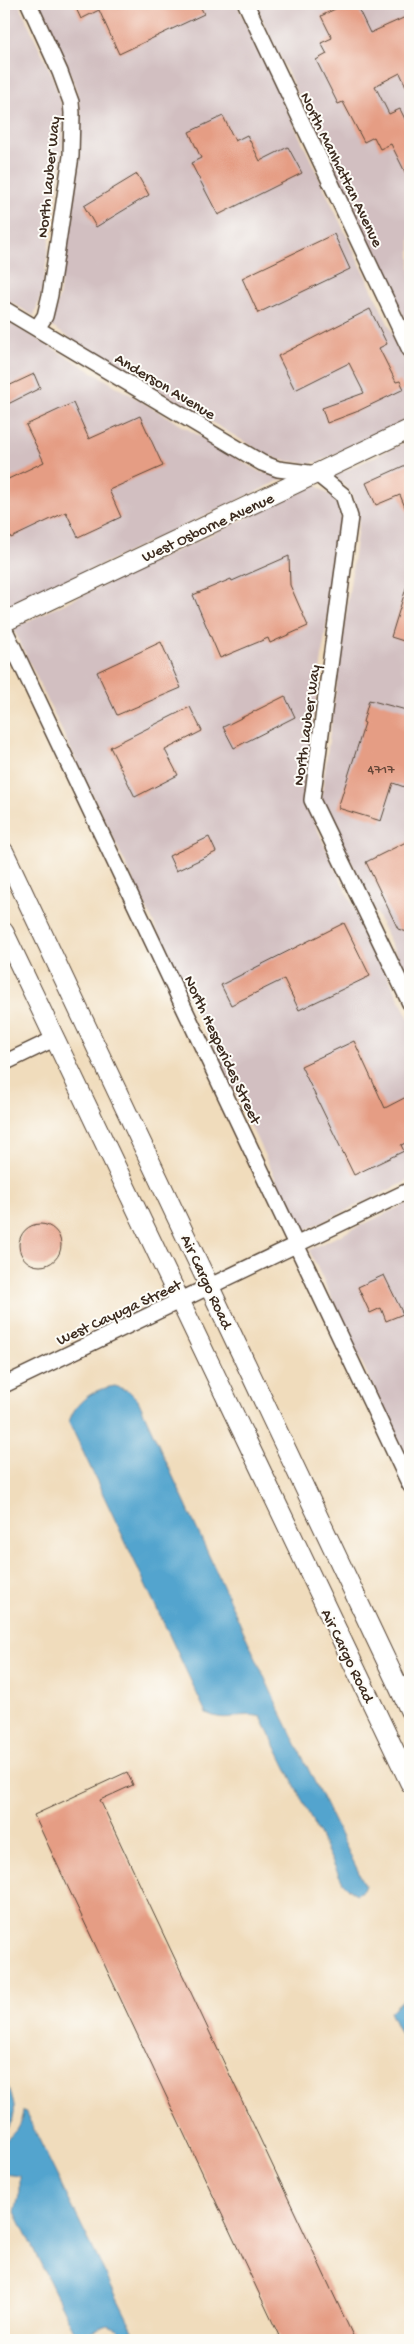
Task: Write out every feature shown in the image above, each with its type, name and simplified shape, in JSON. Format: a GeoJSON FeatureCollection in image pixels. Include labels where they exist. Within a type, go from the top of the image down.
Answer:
{"type":"FeatureCollection","features":[{"type":"Feature","properties":{"kind":"street","name":"North Lauber Way"},"geometry":{"type":"LineString","coordinates":[[29,4],[68,92],[73,120],[71,156],[50,295],[45,316],[37,328]]}},
{"type":"Feature","properties":{"kind":"street","name":"North Manhattan Avenue"},"geometry":{"type":"LineString","coordinates":[[246,4],[410,350]]}},
{"type":"Feature","properties":{"kind":"street","name":"Anderson Avenue"},"geometry":{"type":"LineString","coordinates":[[4,308],[262,463],[278,469],[317,474]]}},
{"type":"Feature","properties":{"kind":"street","name":"West Osborne Avenue"},"geometry":{"type":"LineString","coordinates":[[4,622],[410,429]]}},
{"type":"Feature","properties":{"kind":"street","name":"North Lauber Way"},"geometry":{"type":"LineString","coordinates":[[317,474],[343,495],[350,517],[312,800],[410,1003]]}},
{"type":"Feature","properties":{"kind":"street","name":"North Hesperides Street"},"geometry":{"type":"LineString","coordinates":[[4,628],[410,1486]]}},
{"type":"Feature","properties":{"kind":"street","name":"Air Cargo Road"},"geometry":{"type":"LineString","coordinates":[[4,852],[410,1711]]}},
{"type":"Feature","properties":{"kind":"street","name":"Air Cargo Road"},"geometry":{"type":"LineString","coordinates":[[4,932],[410,1783]]}},
{"type":"Feature","properties":{"kind":"street"},"geometry":{"type":"LineString","coordinates":[[4,1063],[54,1039]]}},
{"type":"Feature","properties":{"kind":"street","name":"West Cayuga Street"},"geometry":{"type":"LineString","coordinates":[[4,1385],[410,1190]]}},
{"type":"Feature","properties":{"kind":"shaded area"},"geometry":{"type":"Polygon","coordinates":[[[4,4],[19,4],[52,75],[64,113],[62,154],[42,292],[34,316],[4,298],[4,4]]]}},
{"type":"Feature","properties":{"kind":"shaded area"},"geometry":{"type":"Polygon","coordinates":[[[38,4],[237,4],[410,370],[410,418],[317,463],[315,461],[312,464],[280,460],[265,454],[50,326],[59,297],[79,158],[81,114],[76,89],[68,68],[38,4]]]}},
{"type":"Feature","properties":{"kind":"shaded area"},"geometry":{"type":"Polygon","coordinates":[[[255,4],[410,4],[410,330],[255,4]]]}},
{"type":"Feature","properties":{"kind":"shaded area"},"geometry":{"type":"Polygon","coordinates":[[[4,319],[258,471],[283,479],[5,610],[4,319]]]}},
{"type":"Feature","properties":{"kind":"shaded area"},"geometry":{"type":"Polygon","coordinates":[[[410,440],[410,983],[321,799],[359,519],[351,492],[334,476],[410,440]]]}},
{"type":"Feature","properties":{"kind":"shaded area"},"geometry":{"type":"Polygon","coordinates":[[[316,485],[336,500],[341,517],[303,797],[340,879],[410,1021],[410,1180],[301,1232],[13,628],[316,485]]]}},
{"type":"Feature","properties":{"kind":"shaded area"},"geometry":{"type":"Polygon","coordinates":[[[410,1202],[410,1465],[309,1250],[410,1202]]]}},
{"type":"Feature","properties":{"kind":"water"},"geometry":{"type":"Polygon","coordinates":[[[115,1386],[129,1391],[138,1400],[279,1709],[365,1885],[363,1890],[357,1894],[343,1883],[261,1717],[247,1715],[228,1718],[206,1713],[69,1422],[76,1408],[86,1397],[100,1390],[115,1386]]]}},
{"type":"Feature","properties":{"kind":"water"},"geometry":{"type":"Polygon","coordinates":[[[410,1995],[410,2054],[390,2012],[410,1995]]]}},
{"type":"Feature","properties":{"kind":"water"},"geometry":{"type":"Polygon","coordinates":[[[4,2079],[13,2099],[14,2112],[10,2125],[4,2131],[4,2079]]]}},
{"type":"Feature","properties":{"kind":"water"},"geometry":{"type":"Polygon","coordinates":[[[23,2111],[25,2111],[138,2340],[129,2340],[118,2329],[108,2325],[83,2334],[78,2339],[15,2212],[20,2191],[20,2176],[4,2174],[4,2141],[17,2129],[23,2111]]]}},
{"type":"Feature","properties":{"kind":"building"},"geometry":{"type":"Polygon","coordinates":[[[74,4],[199,4],[204,14],[119,54],[99,10],[81,19],[74,4]]]}},
{"type":"Feature","properties":{"kind":"building"},"geometry":{"type":"Polygon","coordinates":[[[345,4],[356,4],[370,33],[410,15],[410,95],[400,73],[375,86],[389,114],[400,109],[410,129],[410,182],[391,144],[380,149],[374,137],[364,142],[343,102],[338,104],[316,60],[327,54],[321,43],[332,38],[321,16],[345,4]]]}},
{"type":"Feature","properties":{"kind":"building"},"geometry":{"type":"Polygon","coordinates":[[[223,116],[235,141],[247,135],[260,161],[288,147],[302,173],[218,215],[191,163],[201,158],[189,132],[223,116]]]}},
{"type":"Feature","properties":{"kind":"building"},"geometry":{"type":"Polygon","coordinates":[[[137,174],[149,195],[96,227],[84,206],[137,174]]]}},
{"type":"Feature","properties":{"kind":"building"},"geometry":{"type":"Polygon","coordinates":[[[334,234],[350,269],[258,313],[242,278],[334,234]]]}},
{"type":"Feature","properties":{"kind":"building"},"geometry":{"type":"Polygon","coordinates":[[[370,309],[387,344],[379,348],[396,382],[400,381],[404,389],[356,412],[327,423],[322,408],[364,393],[349,363],[295,390],[278,356],[370,309]]]}},
{"type":"Feature","properties":{"kind":"building"},"geometry":{"type":"Polygon","coordinates":[[[34,374],[40,388],[4,406],[4,388],[34,374]]]}},
{"type":"Feature","properties":{"kind":"building"},"geometry":{"type":"Polygon","coordinates":[[[73,403],[89,439],[140,416],[163,466],[109,490],[121,517],[78,537],[66,512],[11,538],[4,524],[4,481],[44,462],[26,425],[73,403]]]}},
{"type":"Feature","properties":{"kind":"building"},"geometry":{"type":"Polygon","coordinates":[[[410,463],[410,519],[400,495],[376,505],[366,483],[410,463]]]}},
{"type":"Feature","properties":{"kind":"building"},"geometry":{"type":"Polygon","coordinates":[[[289,556],[290,585],[308,626],[270,643],[268,638],[220,658],[193,595],[231,579],[232,581],[289,556]]]}},
{"type":"Feature","properties":{"kind":"building"},"geometry":{"type":"Polygon","coordinates":[[[407,585],[410,586],[410,643],[391,637],[407,585]]]}},
{"type":"Feature","properties":{"kind":"building"},"geometry":{"type":"Polygon","coordinates":[[[161,642],[181,688],[117,715],[97,672],[161,642]]]}},
{"type":"Feature","properties":{"kind":"building"},"geometry":{"type":"Polygon","coordinates":[[[285,696],[295,717],[234,748],[223,727],[285,696]]]}},
{"type":"Feature","properties":{"kind":"building"},"geometry":{"type":"Polygon","coordinates":[[[369,700],[410,711],[410,789],[393,783],[381,821],[338,808],[365,723],[363,722],[369,700]]]}},
{"type":"Feature","properties":{"kind":"building"},"geometry":{"type":"Polygon","coordinates":[[[190,707],[202,731],[165,750],[178,775],[135,797],[110,747],[190,707]]]}},
{"type":"Feature","properties":{"kind":"building"},"geometry":{"type":"Polygon","coordinates":[[[209,837],[216,852],[176,871],[169,856],[209,837]]]}},
{"type":"Feature","properties":{"kind":"building"},"geometry":{"type":"Polygon","coordinates":[[[410,840],[410,933],[398,929],[366,862],[410,840]]]}},
{"type":"Feature","properties":{"kind":"building"},"geometry":{"type":"Polygon","coordinates":[[[344,923],[370,976],[299,1010],[284,979],[231,1005],[221,985],[344,923]]]}},
{"type":"Feature","properties":{"kind":"building"},"geometry":{"type":"Polygon","coordinates":[[[354,1041],[385,1108],[410,1095],[410,1141],[401,1145],[404,1151],[354,1175],[301,1066],[354,1041]]]}},
{"type":"Feature","properties":{"kind":"building"},"geometry":{"type":"Polygon","coordinates":[[[40,1224],[55,1230],[61,1245],[55,1260],[40,1266],[25,1260],[19,1245],[25,1230],[40,1224]]]}},
{"type":"Feature","properties":{"kind":"building"},"geometry":{"type":"Polygon","coordinates":[[[384,1275],[403,1314],[386,1321],[381,1308],[370,1313],[358,1287],[384,1275]]]}},
{"type":"Feature","properties":{"kind":"building"},"geometry":{"type":"Polygon","coordinates":[[[127,1772],[133,1785],[100,1800],[355,2340],[281,2340],[34,1815],[127,1772]]]}}]}
